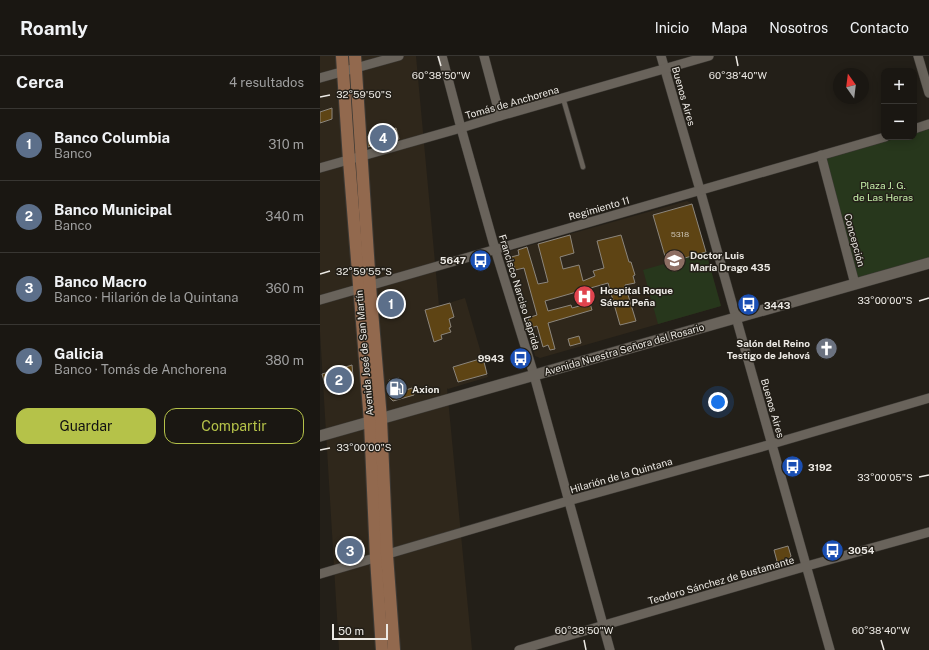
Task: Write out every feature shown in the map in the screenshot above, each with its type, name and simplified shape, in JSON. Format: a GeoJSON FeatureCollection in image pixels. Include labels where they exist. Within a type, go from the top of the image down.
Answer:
{"type":"FeatureCollection","features":[{"type":"Feature","properties":{"kind":"main road","name":"Avenida José de San Martín"},"geometry":{"type":"LineString","coordinates":[[342,56],[349,160],[364,288],[375,421],[381,557],[382,650]]}},
{"type":"Feature","properties":{"kind":"main road","name":"Avenida José de San Martín"},"geometry":{"type":"LineString","coordinates":[[355,62],[362,156],[364,288]]}},
{"type":"Feature","properties":{"kind":"main road","name":"Avenida José de San Martín"},"geometry":{"type":"LineString","coordinates":[[381,557],[394,650]]}},
{"type":"Feature","properties":{"kind":"street"},"geometry":{"type":"LineString","coordinates":[[320,78],[343,71],[355,62],[399,56]]}},
{"type":"Feature","properties":{"kind":"street","name":"Francisco Narciso Laprida"},"geometry":{"type":"LineString","coordinates":[[442,56],[495,249],[534,375],[610,650]]}},
{"type":"Feature","properties":{"kind":"street"},"geometry":{"type":"LineString","coordinates":[[484,56],[500,116]]}},
{"type":"Feature","properties":{"kind":"street","name":"Buenos Aires"},"geometry":{"type":"LineString","coordinates":[[661,56],[830,650]]}},
{"type":"Feature","properties":{"kind":"street","name":"Tomás de Anchorena"},"geometry":{"type":"LineString","coordinates":[[320,168],[709,56]]}},
{"type":"Feature","properties":{"kind":"street"},"geometry":{"type":"LineString","coordinates":[[918,56],[929,93]]}},
{"type":"Feature","properties":{"kind":"street"},"geometry":{"type":"LineString","coordinates":[[917,128],[929,124]]}},
{"type":"Feature","properties":{"kind":"street","name":"Regimiento 11"},"geometry":{"type":"LineString","coordinates":[[320,300],[881,138]]}},
{"type":"Feature","properties":{"kind":"street","name":"Concepción"},"geometry":{"type":"LineString","coordinates":[[821,156],[856,284]]}},
{"type":"Feature","properties":{"kind":"street","name":"Avenida Nuestra Señora del Rosario"},"geometry":{"type":"LineString","coordinates":[[320,436],[929,263]]}},
{"type":"Feature","properties":{"kind":"street","name":"Hilarión de la Quintana"},"geometry":{"type":"LineString","coordinates":[[320,574],[568,501],[929,398]]}},
{"type":"Feature","properties":{"kind":"street","name":"Teodoro Sánchez de Bustamante"},"geometry":{"type":"LineString","coordinates":[[519,650],[929,532]]}},
{"type":"Feature","properties":{"kind":"lane"},"geometry":{"type":"LineString","coordinates":[[563,98],[583,167]]}},
{"type":"Feature","properties":{"kind":"shaded area"},"geometry":{"type":"Polygon","coordinates":[[[320,56],[416,56],[439,306],[465,298],[488,377],[448,389],[447,388],[472,650],[339,650],[320,332],[320,56]]]}},
{"type":"Feature","properties":{"kind":"shaded area","name":"Hospital Roque Sáenz Peña"},"geometry":{"type":"Polygon","coordinates":[[[687,201],[692,204],[721,306],[540,358],[535,356],[508,259],[510,251],[687,201]]]}},
{"type":"Feature","properties":{"kind":"green space","name":"Plaza J. G. de Las Heras"},"geometry":{"type":"Polygon","coordinates":[[[929,129],[929,258],[858,278],[825,159],[891,140],[917,140],[917,132],[929,129]]]}},
{"type":"Feature","properties":{"kind":"green space"},"geometry":{"type":"Polygon","coordinates":[[[706,252],[721,306],[658,324],[643,270],[706,252]]]}},
{"type":"Feature","properties":{"kind":"building"},"geometry":{"type":"Polygon","coordinates":[[[332,108],[332,119],[320,123],[320,112],[332,108]]]}},
{"type":"Feature","properties":{"kind":"building"},"geometry":{"type":"Polygon","coordinates":[[[396,128],[399,139],[368,147],[368,136],[396,128]]]}},
{"type":"Feature","properties":{"kind":"building"},"geometry":{"type":"Polygon","coordinates":[[[692,204],[706,252],[667,263],[653,215],[692,204]]]}},
{"type":"Feature","properties":{"kind":"building"},"geometry":{"type":"Polygon","coordinates":[[[570,235],[574,253],[560,257],[563,269],[579,265],[583,281],[595,276],[593,271],[604,268],[597,241],[621,235],[629,262],[631,262],[635,275],[633,276],[635,283],[625,285],[636,321],[620,325],[608,283],[545,301],[548,311],[571,305],[572,308],[583,305],[582,302],[589,300],[592,310],[548,323],[555,349],[550,350],[548,345],[543,347],[537,326],[527,329],[525,322],[529,321],[528,318],[537,315],[524,268],[515,270],[511,257],[519,255],[518,250],[527,247],[538,284],[548,282],[538,244],[570,235]]]}},
{"type":"Feature","properties":{"kind":"building"},"geometry":{"type":"Polygon","coordinates":[[[397,298],[399,307],[385,311],[384,301],[397,298]]]}},
{"type":"Feature","properties":{"kind":"building"},"geometry":{"type":"Polygon","coordinates":[[[450,303],[454,317],[449,319],[451,327],[449,328],[451,332],[441,335],[442,339],[434,342],[425,310],[450,303]]]}},
{"type":"Feature","properties":{"kind":"building"},"geometry":{"type":"Polygon","coordinates":[[[579,336],[581,343],[570,346],[568,339],[579,336]]]}},
{"type":"Feature","properties":{"kind":"building","name":"Salón del Reino Testigo de Jehová"},"geometry":{"type":"Polygon","coordinates":[[[827,341],[832,355],[821,358],[818,344],[827,341]]]}},
{"type":"Feature","properties":{"kind":"building"},"geometry":{"type":"Polygon","coordinates":[[[483,358],[487,374],[458,382],[453,367],[483,358]]]}},
{"type":"Feature","properties":{"kind":"building"},"geometry":{"type":"Polygon","coordinates":[[[352,365],[353,376],[325,384],[322,374],[352,365]]]}},
{"type":"Feature","properties":{"kind":"building","name":"Axion"},"geometry":{"type":"Polygon","coordinates":[[[399,378],[403,391],[412,388],[414,395],[393,401],[390,398],[389,380],[399,378]]]}},
{"type":"Feature","properties":{"kind":"building"},"geometry":{"type":"Polygon","coordinates":[[[361,540],[362,555],[342,561],[337,547],[361,540]]]}},
{"type":"Feature","properties":{"kind":"building"},"geometry":{"type":"Polygon","coordinates":[[[788,546],[791,556],[787,562],[778,565],[774,550],[788,546]]]}},
{"type":"Feature","properties":{"kind":"place","name":"Galicia"},"geometry":{"type":"Point","coordinates":[383,138]}},
{"type":"Feature","properties":{"kind":"place","name":"5647"},"geometry":{"type":"Point","coordinates":[481,260]}},
{"type":"Feature","properties":{"kind":"place","name":"Doctor Luis María Drago 435"},"geometry":{"type":"Point","coordinates":[674,261]}},
{"type":"Feature","properties":{"kind":"place","name":"Hospital Roque Sáenz Peña"},"geometry":{"type":"Point","coordinates":[584,296]}},
{"type":"Feature","properties":{"kind":"place","name":"Banco Columbia"},"geometry":{"type":"Point","coordinates":[391,304]}},
{"type":"Feature","properties":{"kind":"place","name":"3443"},"geometry":{"type":"Point","coordinates":[749,305]}},
{"type":"Feature","properties":{"kind":"place","name":"Salón del Reino Testigo de Jehová"},"geometry":{"type":"Point","coordinates":[826,349]}},
{"type":"Feature","properties":{"kind":"place","name":"9943"},"geometry":{"type":"Point","coordinates":[520,358]}},
{"type":"Feature","properties":{"kind":"place","name":"Banco Municipal"},"geometry":{"type":"Point","coordinates":[339,380]}},
{"type":"Feature","properties":{"kind":"place","name":"Axion"},"geometry":{"type":"Point","coordinates":[396,389]}},
{"type":"Feature","properties":{"kind":"place","name":"3192"},"geometry":{"type":"Point","coordinates":[793,467]}},
{"type":"Feature","properties":{"kind":"place","name":"3054"},"geometry":{"type":"Point","coordinates":[832,550]}},
{"type":"Feature","properties":{"kind":"place","name":"Banco Macro"},"geometry":{"type":"Point","coordinates":[350,551]}}]}
